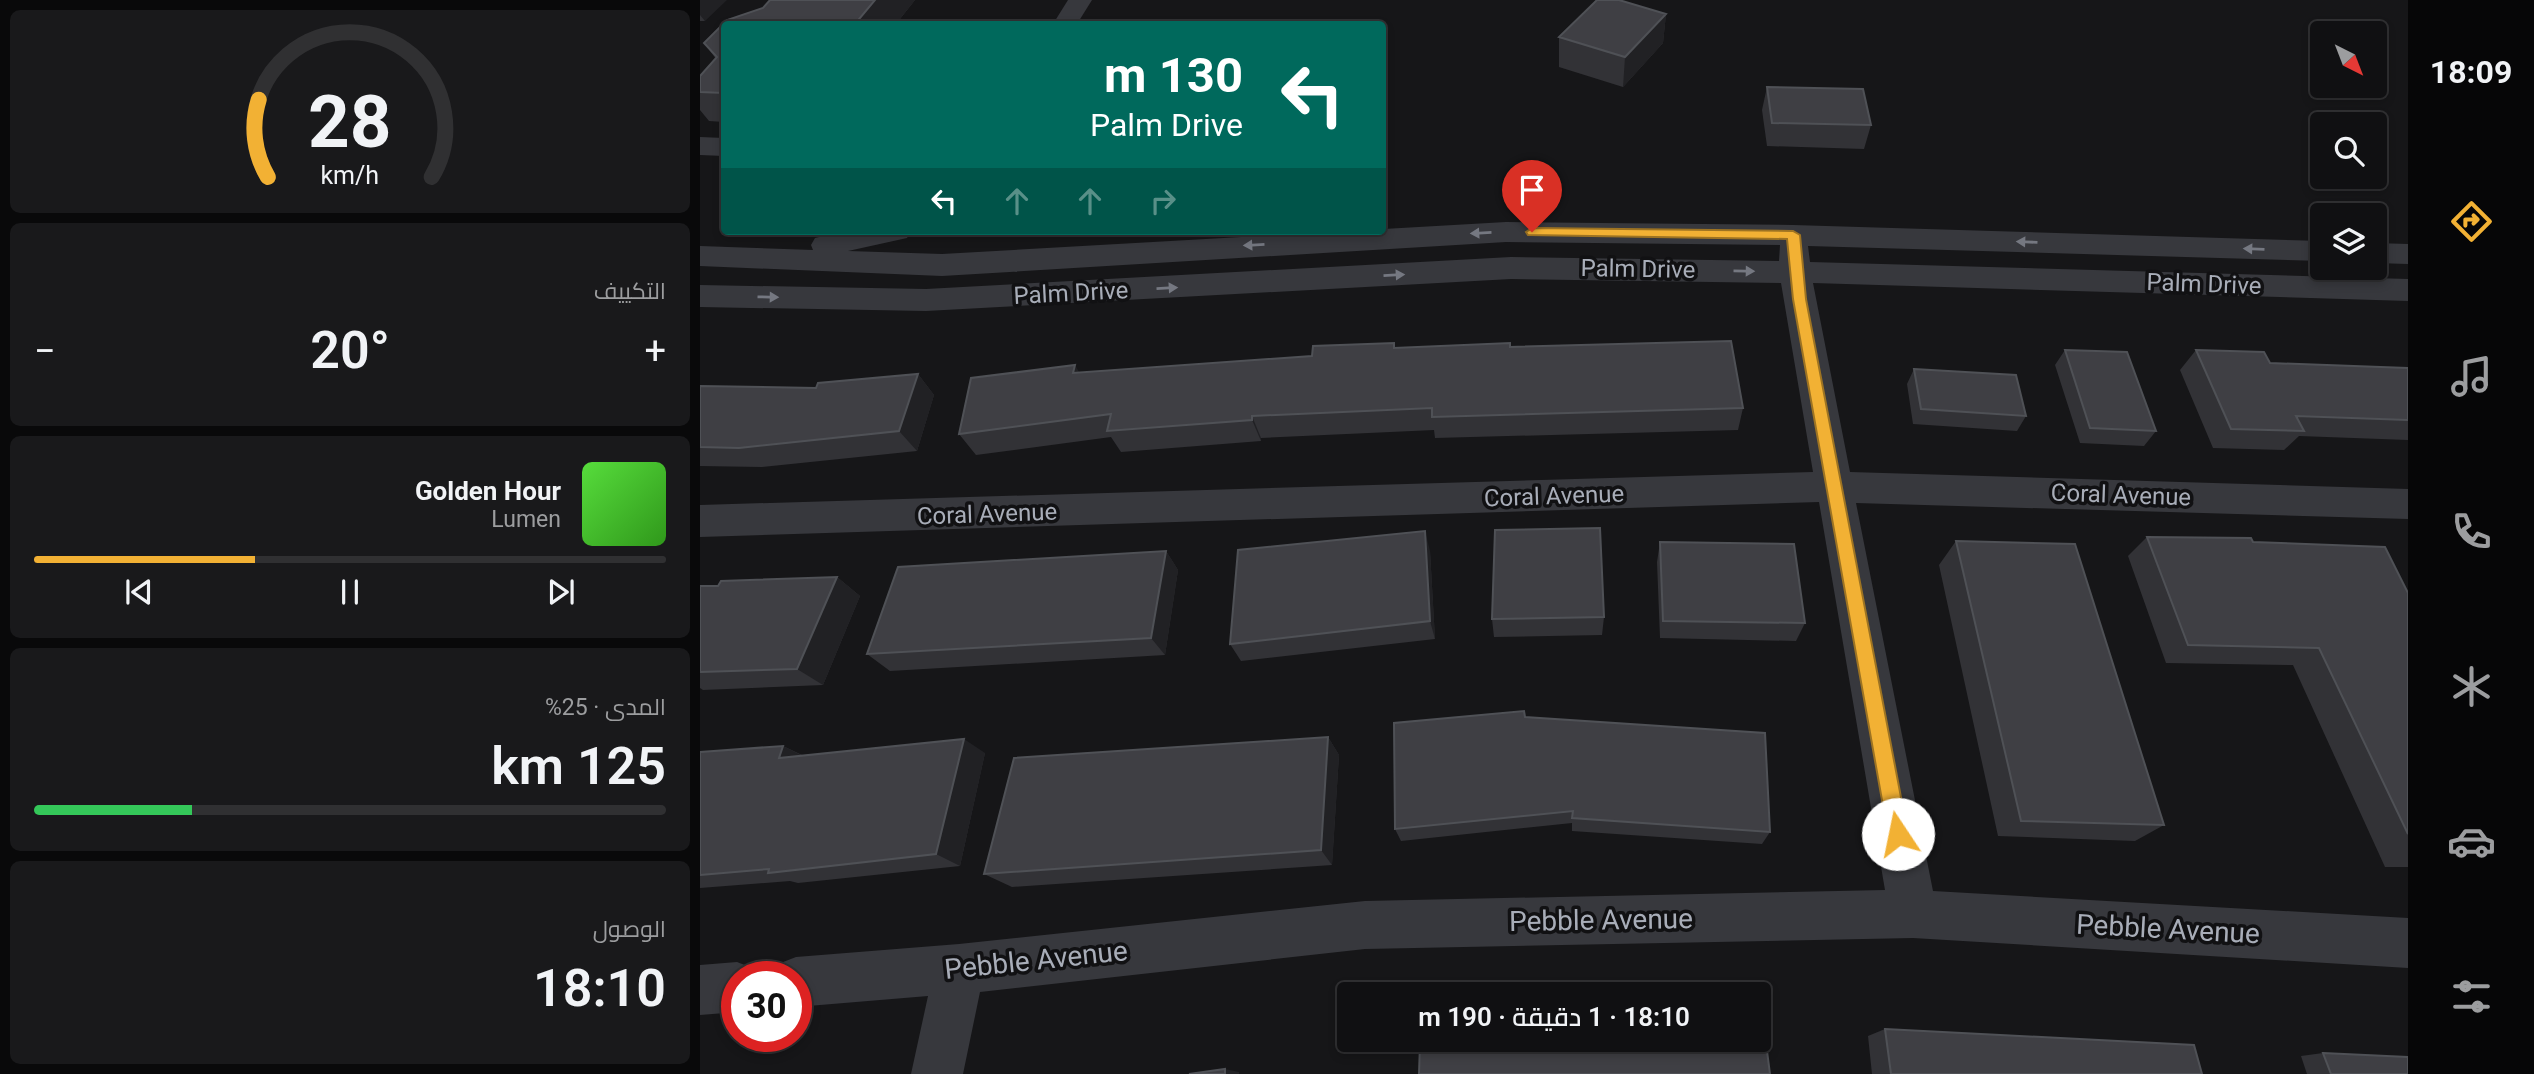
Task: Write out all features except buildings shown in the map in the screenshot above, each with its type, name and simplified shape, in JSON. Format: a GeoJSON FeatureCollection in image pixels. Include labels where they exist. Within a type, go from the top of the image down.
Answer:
{"type":"FeatureCollection","features":[{"type":"Feature","properties":{"kind":"street"},"geometry":{"type":"LineString","coordinates":[[1067,21],[1080,0]]}},
{"type":"Feature","properties":{"kind":"street"},"geometry":{"type":"LineString","coordinates":[[700,146],[721,146]]}},
{"type":"Feature","properties":{"kind":"street","name":"Palm Drive"},"geometry":{"type":"LineString","coordinates":[[700,256],[942,265],[1506,232],[1794,253],[2408,290]]}},
{"type":"Feature","properties":{"kind":"street"},"geometry":{"type":"LineString","coordinates":[[755,258],[875,235]]}},
{"type":"Feature","properties":{"kind":"street"},"geometry":{"type":"LineString","coordinates":[[926,300],[942,265],[947,235]]}},
{"type":"Feature","properties":{"kind":"street","name":"Palm Drive"},"geometry":{"type":"LineString","coordinates":[[700,296],[926,300],[1794,253],[2310,251]]}},
{"type":"Feature","properties":{"kind":"street"},"geometry":{"type":"LineString","coordinates":[[1794,253],[1832,487],[1913,914]]}},
{"type":"Feature","properties":{"kind":"street"},"geometry":{"type":"LineString","coordinates":[[2387,253],[2408,254]]}},
{"type":"Feature","properties":{"kind":"street","name":"Coral Avenue"},"geometry":{"type":"LineString","coordinates":[[700,521],[1832,487],[2406,507]]}},
{"type":"Feature","properties":{"kind":"street","name":"Pebble Avenue"},"geometry":{"type":"LineString","coordinates":[[812,981],[959,969],[1366,925],[1913,914],[2408,943]]}},
{"type":"Feature","properties":{"kind":"street"},"geometry":{"type":"LineString","coordinates":[[937,1074],[959,969]]}},
{"type":"Feature","properties":{"kind":"street"},"geometry":{"type":"LineString","coordinates":[[700,990],[721,988]]}},
{"type":"Feature","properties":{"kind":"route"},"geometry":{"type":"LineString","coordinates":[[1532,232],[1793,235],[1799,299],[1898,834]]}}]}
